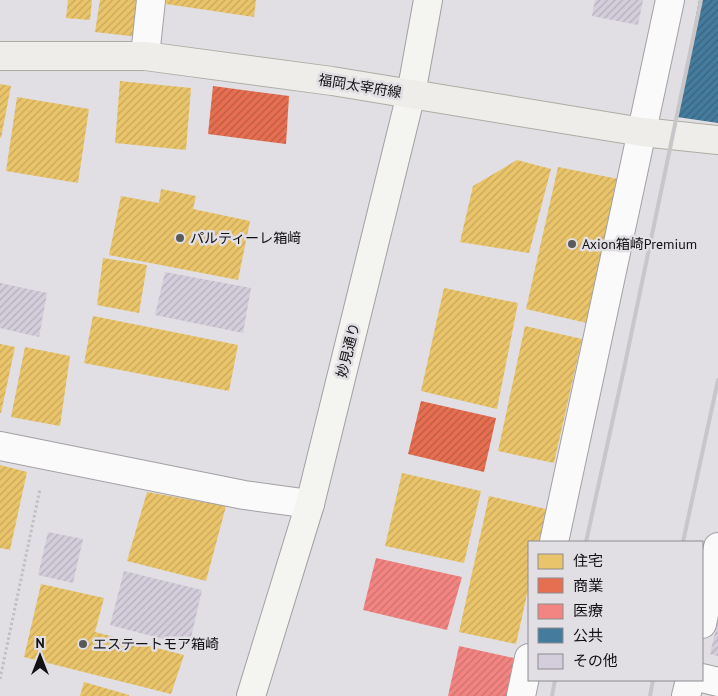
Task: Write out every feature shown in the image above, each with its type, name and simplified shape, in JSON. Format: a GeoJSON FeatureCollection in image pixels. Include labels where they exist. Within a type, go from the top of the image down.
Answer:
{"type":"FeatureCollection","features":[{"type":"Feature","properties":{"kind":"main road","name":"妙見通り"},"geometry":{"type":"LineString","coordinates":[[251,696],[310,504],[411,94],[428,0]]}},
{"type":"Feature","properties":{"kind":"main road","name":"福岡太宰府線"},"geometry":{"type":"LineString","coordinates":[[0,56],[146,56],[332,81],[642,132],[718,140]]}},
{"type":"Feature","properties":{"kind":"street"},"geometry":{"type":"LineString","coordinates":[[146,56],[151,0]]}},
{"type":"Feature","properties":{"kind":"street"},"geometry":{"type":"LineString","coordinates":[[554,541],[670,0]]}},
{"type":"Feature","properties":{"kind":"street"},"geometry":{"type":"LineString","coordinates":[[0,446],[244,495],[310,504]]}},
{"type":"Feature","properties":{"kind":"street"},"geometry":{"type":"LineString","coordinates":[[703,619],[718,547]]}},
{"type":"Feature","properties":{"kind":"street"},"geometry":{"type":"LineString","coordinates":[[521,696],[528,663]]}},
{"type":"Feature","properties":{"kind":"street"},"geometry":{"type":"LineString","coordinates":[[703,678],[718,682]]}},
{"type":"Feature","properties":{"kind":"street"},"geometry":{"type":"LineString","coordinates":[[686,696],[690,681]]}},
{"type":"Feature","properties":{"kind":"path"},"geometry":{"type":"LineString","coordinates":[[0,679],[47,455]]}},
{"type":"Feature","properties":{"kind":"building: 住宅"},"geometry":{"type":"Polygon","coordinates":[[[68,0],[92,0],[90,20],[66,18],[68,0]]]}},
{"type":"Feature","properties":{"kind":"building: 住宅"},"geometry":{"type":"Polygon","coordinates":[[[100,0],[144,0],[139,37],[95,32],[100,0]]]}},
{"type":"Feature","properties":{"kind":"building: 住宅"},"geometry":{"type":"Polygon","coordinates":[[[166,0],[256,0],[254,17],[166,4],[166,0]]]}},
{"type":"Feature","properties":{"kind":"building: 住宅"},"geometry":{"type":"Polygon","coordinates":[[[120,81],[191,88],[186,150],[115,143],[120,81]]]}},
{"type":"Feature","properties":{"kind":"building: 住宅"},"geometry":{"type":"Polygon","coordinates":[[[0,84],[11,86],[1,138],[0,137],[0,84]]]}},
{"type":"Feature","properties":{"kind":"building: 住宅"},"geometry":{"type":"Polygon","coordinates":[[[17,97],[89,109],[78,183],[6,171],[17,97]]]}},
{"type":"Feature","properties":{"kind":"building: 住宅"},"geometry":{"type":"Polygon","coordinates":[[[517,160],[551,169],[529,253],[460,242],[473,186],[517,160]]]}},
{"type":"Feature","properties":{"kind":"building: 住宅","name":"Axion箱崎Premium"},"geometry":{"type":"Polygon","coordinates":[[[558,167],[618,179],[587,323],[526,309],[558,167]]]}},
{"type":"Feature","properties":{"kind":"building: 住宅","name":"パルティーレ箱﨑"},"geometry":{"type":"Polygon","coordinates":[[[161,189],[196,196],[193,209],[250,221],[238,280],[109,255],[121,196],[159,203],[161,189]]]}},
{"type":"Feature","properties":{"kind":"building: 住宅"},"geometry":{"type":"Polygon","coordinates":[[[103,258],[147,265],[139,313],[97,305],[103,258]]]}},
{"type":"Feature","properties":{"kind":"building: 住宅"},"geometry":{"type":"Polygon","coordinates":[[[444,288],[518,303],[497,409],[421,391],[444,288]]]}},
{"type":"Feature","properties":{"kind":"building: 住宅"},"geometry":{"type":"Polygon","coordinates":[[[93,316],[238,345],[229,391],[84,363],[93,316]]]}},
{"type":"Feature","properties":{"kind":"building: 住宅"},"geometry":{"type":"Polygon","coordinates":[[[525,326],[582,339],[554,463],[498,451],[525,326]]]}},
{"type":"Feature","properties":{"kind":"building: 住宅"},"geometry":{"type":"Polygon","coordinates":[[[0,344],[15,347],[1,413],[0,413],[0,344]]]}},
{"type":"Feature","properties":{"kind":"building: 住宅"},"geometry":{"type":"Polygon","coordinates":[[[25,347],[70,356],[60,426],[11,417],[25,347]]]}},
{"type":"Feature","properties":{"kind":"building: 住宅"},"geometry":{"type":"Polygon","coordinates":[[[0,465],[27,472],[10,550],[0,548],[0,465]]]}},
{"type":"Feature","properties":{"kind":"building: 住宅"},"geometry":{"type":"Polygon","coordinates":[[[402,473],[481,491],[464,563],[385,546],[402,473]]]}},
{"type":"Feature","properties":{"kind":"building: 住宅"},"geometry":{"type":"Polygon","coordinates":[[[147,492],[226,506],[206,581],[127,561],[147,492]]]}},
{"type":"Feature","properties":{"kind":"building: 住宅"},"geometry":{"type":"Polygon","coordinates":[[[489,496],[546,509],[539,541],[528,541],[528,590],[516,644],[459,632],[489,496]]]}},
{"type":"Feature","properties":{"kind":"building: 住宅","name":"エステートモア箱崎"},"geometry":{"type":"Polygon","coordinates":[[[41,584],[104,598],[95,632],[184,655],[171,694],[24,657],[41,584]]]}},
{"type":"Feature","properties":{"kind":"building: 住宅"},"geometry":{"type":"Polygon","coordinates":[[[84,682],[129,695],[129,696],[80,696],[84,682]]]}},
{"type":"Feature","properties":{"kind":"building: 商業"},"geometry":{"type":"Polygon","coordinates":[[[213,86],[289,96],[286,144],[208,134],[213,86]]]}},
{"type":"Feature","properties":{"kind":"building: 商業"},"geometry":{"type":"Polygon","coordinates":[[[421,401],[496,418],[484,472],[408,454],[421,401]]]}},
{"type":"Feature","properties":{"kind":"building: 医療"},"geometry":{"type":"Polygon","coordinates":[[[376,558],[462,577],[447,630],[363,610],[376,558]]]}},
{"type":"Feature","properties":{"kind":"building: 医療"},"geometry":{"type":"Polygon","coordinates":[[[459,646],[514,658],[507,696],[448,696],[459,646]]]}},
{"type":"Feature","properties":{"kind":"building: 公共"},"geometry":{"type":"Polygon","coordinates":[[[699,0],[718,0],[718,123],[677,117],[699,0]]]}},
{"type":"Feature","properties":{"kind":"building: その他"},"geometry":{"type":"Polygon","coordinates":[[[595,0],[643,0],[638,25],[592,16],[595,0]]]}},
{"type":"Feature","properties":{"kind":"building: その他"},"geometry":{"type":"Polygon","coordinates":[[[165,272],[251,288],[243,333],[155,315],[165,272]]]}},
{"type":"Feature","properties":{"kind":"building: その他"},"geometry":{"type":"Polygon","coordinates":[[[0,283],[47,293],[39,337],[0,328],[0,283]]]}},
{"type":"Feature","properties":{"kind":"building: その他"},"geometry":{"type":"Polygon","coordinates":[[[48,532],[83,539],[73,583],[38,575],[48,532]]]}},
{"type":"Feature","properties":{"kind":"building: その他"},"geometry":{"type":"Polygon","coordinates":[[[124,571],[202,590],[189,646],[110,625],[124,571]]]}},
{"type":"Feature","properties":{"kind":"building: その他"},"geometry":{"type":"Polygon","coordinates":[[[718,621],[718,656],[710,654],[718,621]]]}},
{"type":"Feature","properties":{"kind":"railway"},"geometry":{"type":"LineString","coordinates":[[586,541],[701,0]]}},
{"type":"Feature","properties":{"kind":"railway"},"geometry":{"type":"LineString","coordinates":[[683,541],[718,380]]}},
{"type":"Feature","properties":{"kind":"railway"},"geometry":{"type":"LineString","coordinates":[[552,696],[555,681]]}},
{"type":"Feature","properties":{"kind":"railway"},"geometry":{"type":"LineString","coordinates":[[650,696],[653,681]]}},
{"type":"Feature","properties":{"kind":"place","name":"パルティーレ箱﨑"},"geometry":{"type":"Point","coordinates":[180,238]}},
{"type":"Feature","properties":{"kind":"place","name":"Axion箱崎Premium"},"geometry":{"type":"Point","coordinates":[572,244]}},
{"type":"Feature","properties":{"kind":"place","name":"エステートモア箱崎"},"geometry":{"type":"Point","coordinates":[83,644]}}]}
